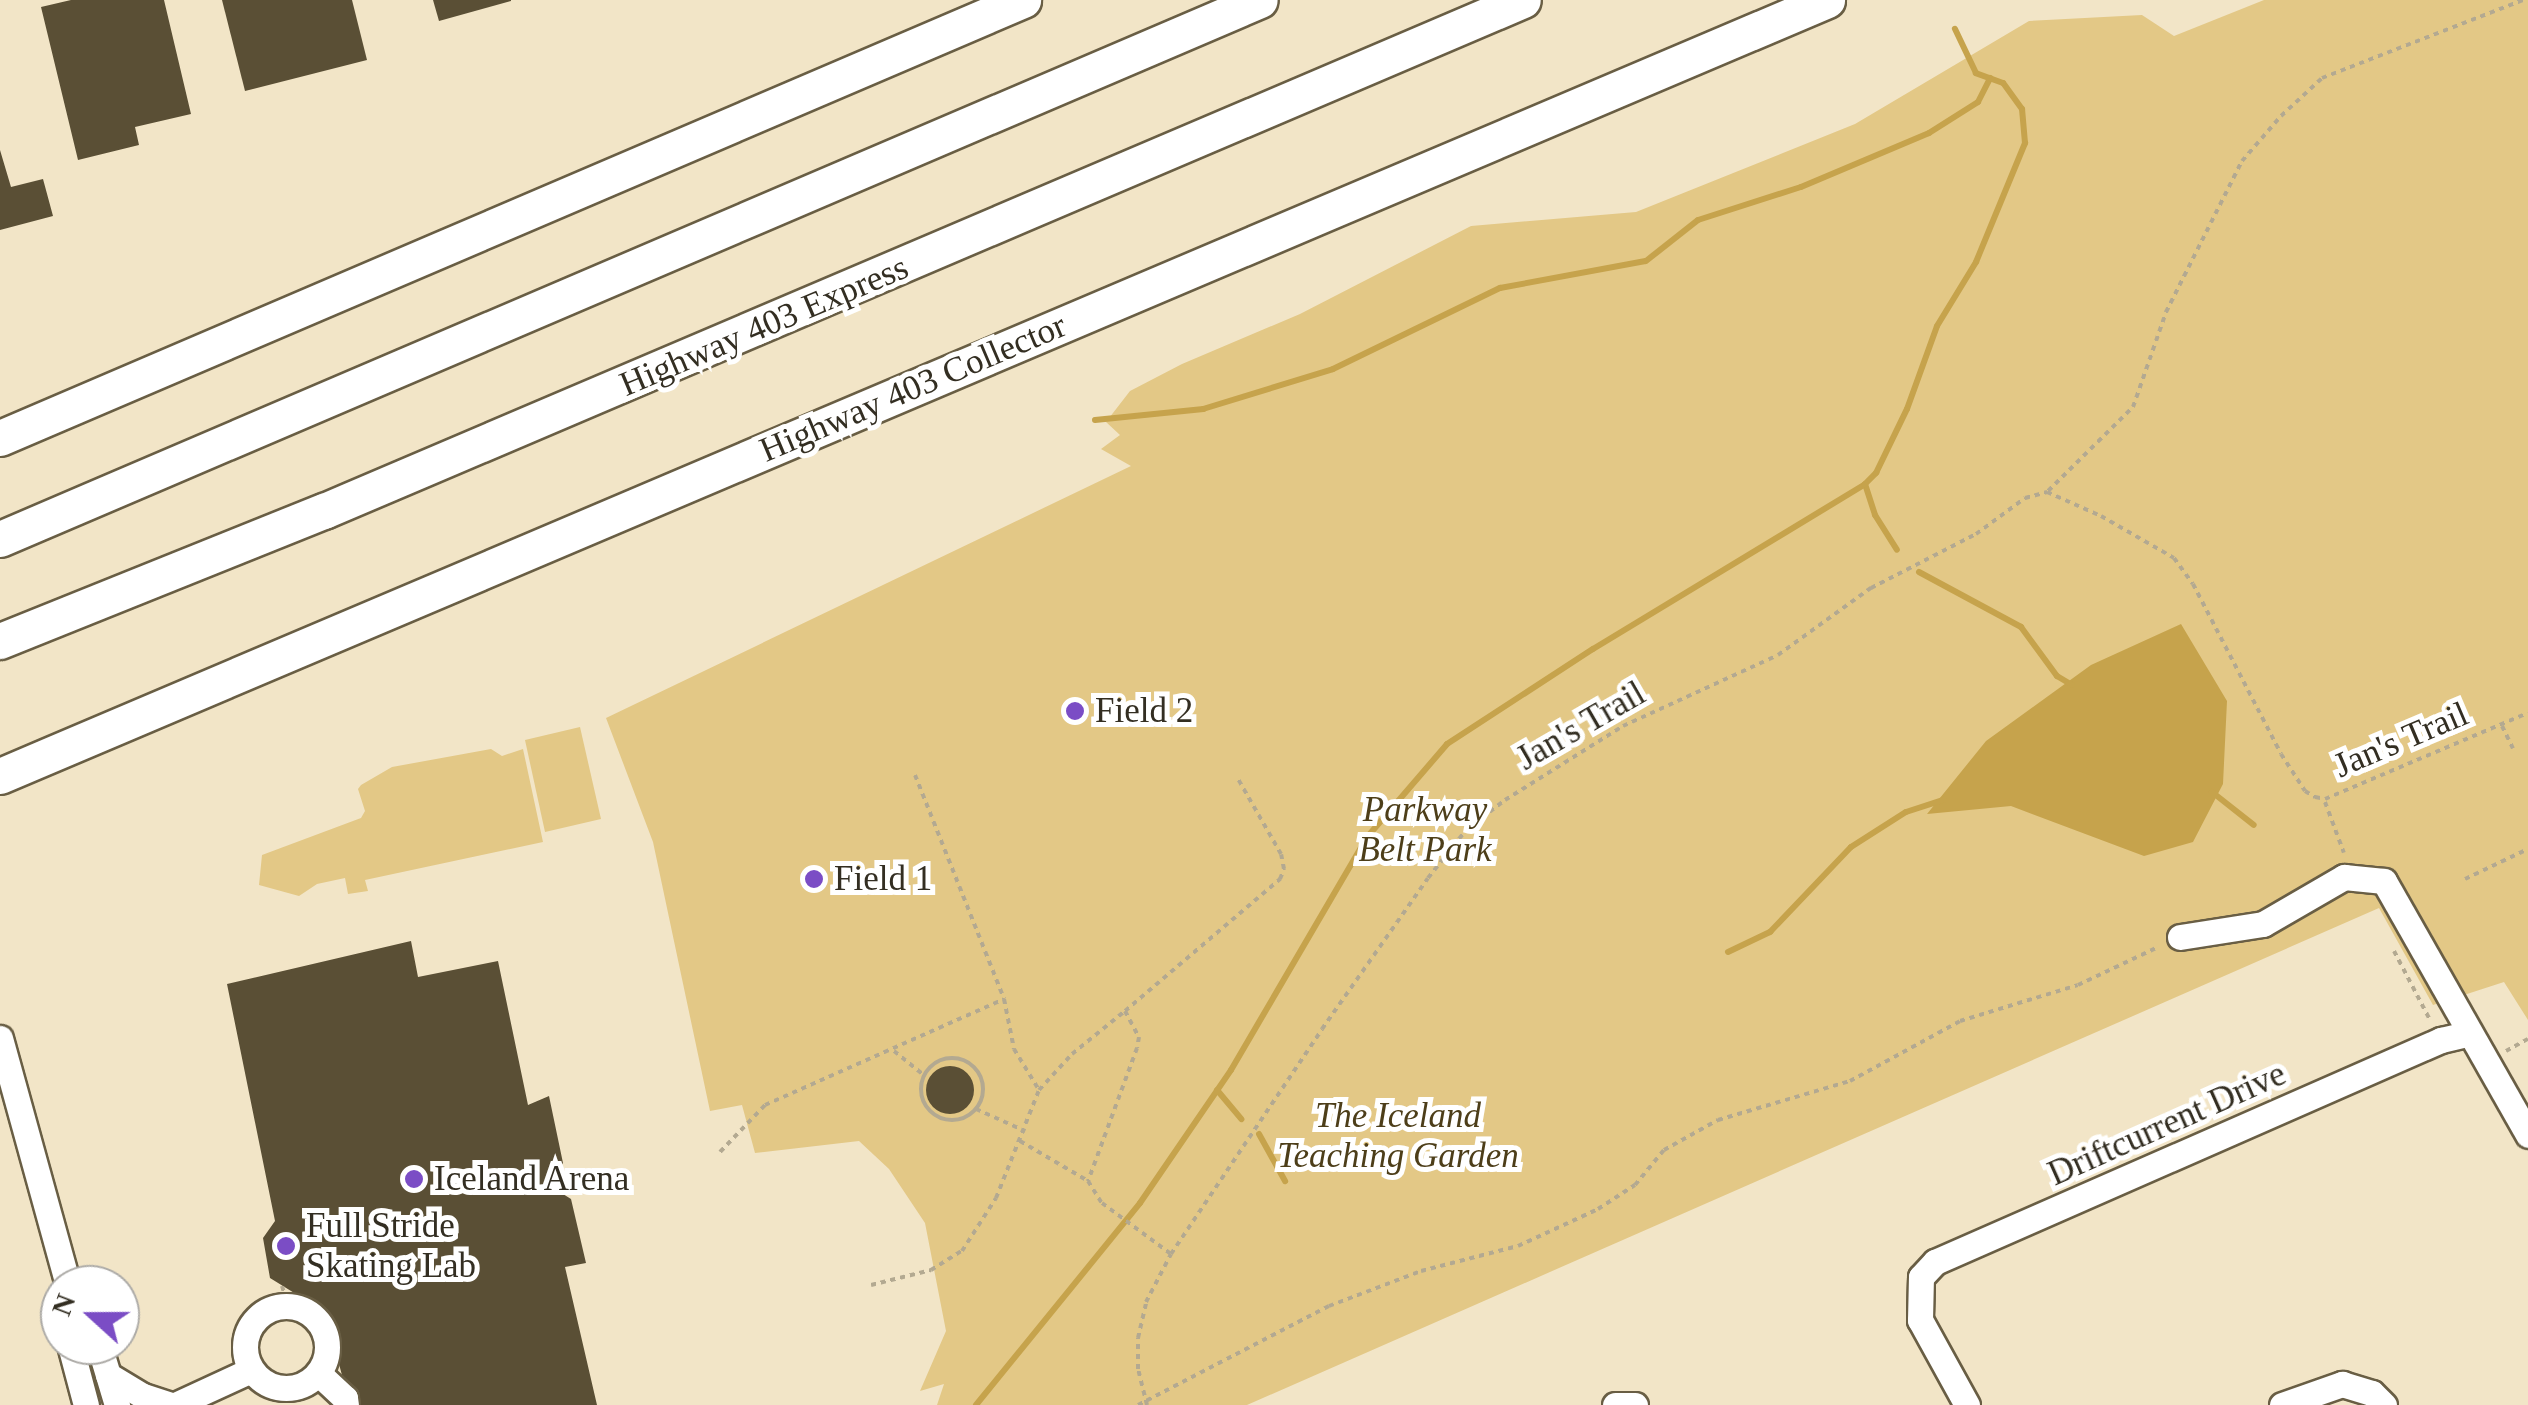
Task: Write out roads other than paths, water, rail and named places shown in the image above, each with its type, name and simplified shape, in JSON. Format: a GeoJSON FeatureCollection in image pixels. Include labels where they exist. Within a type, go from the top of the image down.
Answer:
{"type":"FeatureCollection","features":[{"type":"Feature","properties":{"kind":"highway"},"geometry":{"type":"LineString","coordinates":[[0,438],[1022,0]]}},
{"type":"Feature","properties":{"kind":"highway"},"geometry":{"type":"LineString","coordinates":[[0,538],[1260,0]]}},
{"type":"Feature","properties":{"kind":"highway","name":"Highway 403 Express"},"geometry":{"type":"LineString","coordinates":[[0,641],[451,458],[1523,0]]}},
{"type":"Feature","properties":{"kind":"highway","name":"Highway 403 Collector"},"geometry":{"type":"LineString","coordinates":[[0,776],[1828,0]]}},
{"type":"Feature","properties":{"kind":"street"},"geometry":{"type":"LineString","coordinates":[[2180,936],[2263,924],[2344,877],[2384,880],[2467,1034],[2528,1135]]}},
{"type":"Feature","properties":{"kind":"street","name":"Driftcurrent Drive"},"geometry":{"type":"LineString","coordinates":[[1966,1405],[1920,1320],[1920,1277],[1935,1262],[2440,1040],[2467,1034]]}},
{"type":"Feature","properties":{"kind":"street"},"geometry":{"type":"LineString","coordinates":[[0,1038],[62,1265]]}},
{"type":"Feature","properties":{"kind":"street"},"geometry":{"type":"LineString","coordinates":[[285,1296],[320,1324],[327,1349],[318,1373],[296,1387],[284,1388],[271,1386],[251,1370],[244,1345],[254,1321],[285,1296]]}},
{"type":"Feature","properties":{"kind":"street"},"geometry":{"type":"LineString","coordinates":[[75,1365],[86,1405]]}},
{"type":"Feature","properties":{"kind":"street"},"geometry":{"type":"LineString","coordinates":[[105,1365],[117,1405]]}},
{"type":"Feature","properties":{"kind":"street"},"geometry":{"type":"LineString","coordinates":[[108,1375],[143,1396],[173,1405],[251,1370]]}},
{"type":"Feature","properties":{"kind":"street"},"geometry":{"type":"LineString","coordinates":[[318,1373],[346,1398],[346,1405]]}},
{"type":"Feature","properties":{"kind":"street"},"geometry":{"type":"LineString","coordinates":[[2282,1405],[2342,1384],[2372,1393],[2384,1405]]}},
{"type":"Feature","properties":{"kind":"street"},"geometry":{"type":"LineString","coordinates":[[1615,1405],[1635,1405]]}},
{"type":"Feature","properties":{"kind":"waterway"},"geometry":{"type":"LineString","coordinates":[[976,1405],[1140,1203],[1231,1070],[1368,836],[1447,744],[1593,649],[1865,484],[1876,473],[1907,409],[1937,326],[1976,262],[2025,143],[2022,109],[2003,83],[1976,73],[1955,29]]}},
{"type":"Feature","properties":{"kind":"waterway"},"geometry":{"type":"LineString","coordinates":[[1095,420],[1203,409],[1333,369],[1500,288],[1646,261],[1698,220],[1801,187],[1929,133],[1978,102],[1990,78]]}},
{"type":"Feature","properties":{"kind":"waterway"},"geometry":{"type":"LineString","coordinates":[[1865,484],[1875,515],[1897,550]]}},
{"type":"Feature","properties":{"kind":"waterway"},"geometry":{"type":"LineString","coordinates":[[1919,572],[2021,627],[2057,676],[2072,685]]}},
{"type":"Feature","properties":{"kind":"waterway"},"geometry":{"type":"LineString","coordinates":[[2212,792],[2254,825]]}},
{"type":"Feature","properties":{"kind":"waterway"},"geometry":{"type":"LineString","coordinates":[[1728,952],[1770,932],[1851,847],[1906,812],[1944,800]]}},
{"type":"Feature","properties":{"kind":"waterway"},"geometry":{"type":"LineString","coordinates":[[1217,1090],[1241,1119]]}},
{"type":"Feature","properties":{"kind":"waterway"},"geometry":{"type":"LineString","coordinates":[[1259,1134],[1285,1181]]}},
{"type":"Feature","properties":{"kind":"place","name":"Field 2"},"geometry":{"type":"Point","coordinates":[1075,711]}},
{"type":"Feature","properties":{"kind":"place","name":"Field 1"},"geometry":{"type":"Point","coordinates":[814,879]}},
{"type":"Feature","properties":{"kind":"place","name":"Iceland Arena"},"geometry":{"type":"Point","coordinates":[414,1179]}},
{"type":"Feature","properties":{"kind":"place","name":"Full Stride Skating Lab"},"geometry":{"type":"Point","coordinates":[286,1246]}},
{"type":"Feature","properties":{"kind":"park label","name":"Parkway Belt Park"},"geometry":{"type":"Point","coordinates":[1425,830]}},
{"type":"Feature","properties":{"kind":"park label","name":"The Iceland Teaching Garden"},"geometry":{"type":"Point","coordinates":[1398,1136]}}]}
